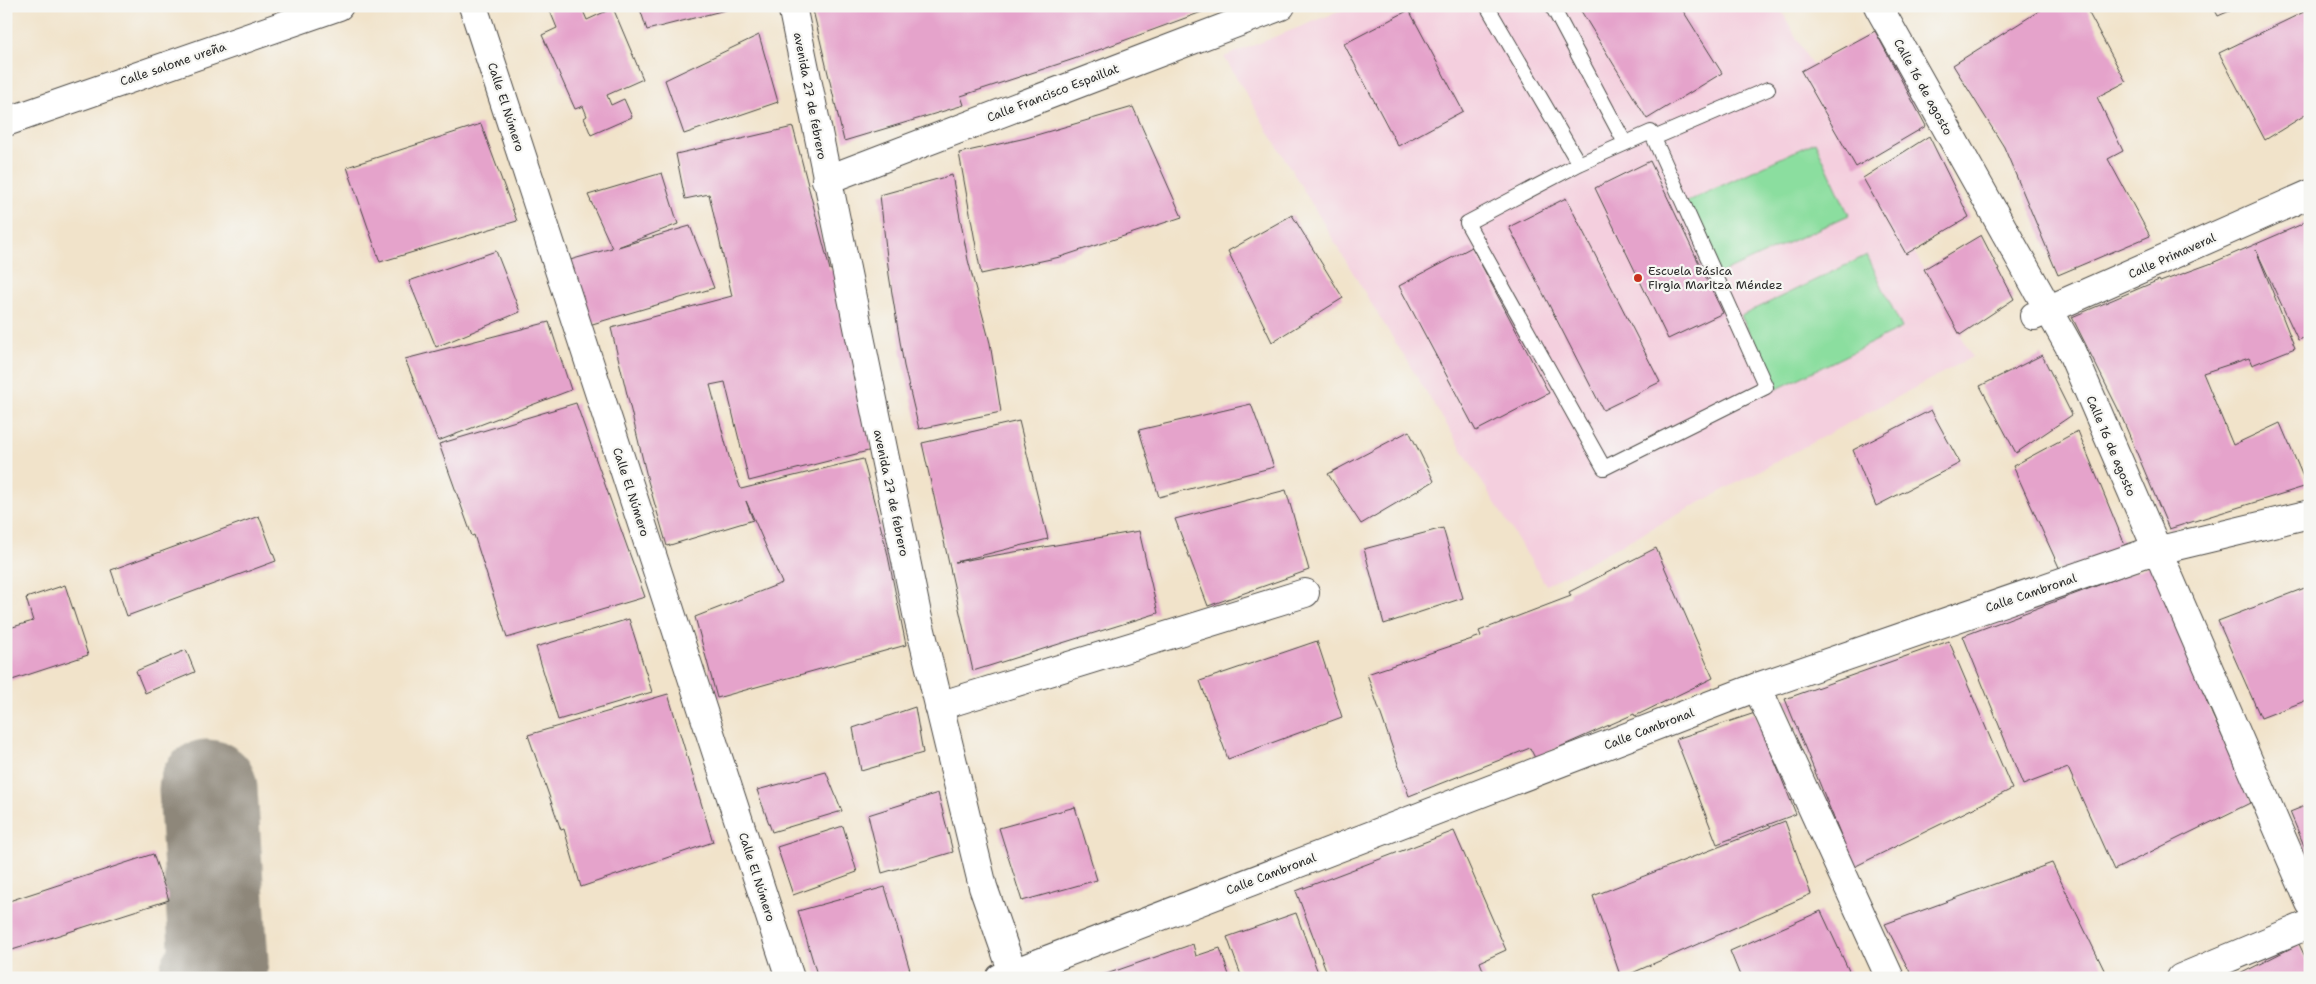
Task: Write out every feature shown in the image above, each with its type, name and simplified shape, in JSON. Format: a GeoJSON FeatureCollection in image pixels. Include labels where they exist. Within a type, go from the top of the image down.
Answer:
{"type":"FeatureCollection","features":[{"type":"Feature","properties":{"kind":"street","name":"Calle salome ureña"},"geometry":{"type":"LineString","coordinates":[[6,122],[339,6]]}},
{"type":"Feature","properties":{"kind":"street","name":"Calle El Número"},"geometry":{"type":"LineString","coordinates":[[473,6],[790,978]]}},
{"type":"Feature","properties":{"kind":"street","name":"avenida 27 de febrero"},"geometry":{"type":"LineString","coordinates":[[792,6],[826,180],[917,614],[983,887],[1009,976]]}},
{"type":"Feature","properties":{"kind":"street","name":"Calle Francisco Espaillat"},"geometry":{"type":"LineString","coordinates":[[826,180],[1281,6]]}},
{"type":"Feature","properties":{"kind":"street","name":"Calle 16 de agosto"},"geometry":{"type":"LineString","coordinates":[[1878,6],[2041,313],[2069,346],[2156,551],[2310,903]]}},
{"type":"Feature","properties":{"kind":"street","name":"Calle Primaveral"},"geometry":{"type":"LineString","coordinates":[[2041,313],[2310,194]]}},
{"type":"Feature","properties":{"kind":"street","name":"Calle Cambronal"},"geometry":{"type":"LineString","coordinates":[[1009,976],[1757,687],[2156,551],[2310,514]]}},
{"type":"Feature","properties":{"kind":"street"},"geometry":{"type":"LineString","coordinates":[[939,706],[1305,592]]}},
{"type":"Feature","properties":{"kind":"street"},"geometry":{"type":"LineString","coordinates":[[1757,687],[1890,978]]}},
{"type":"Feature","properties":{"kind":"street"},"geometry":{"type":"LineString","coordinates":[[2181,978],[2310,924]]}},
{"type":"Feature","properties":{"kind":"lane"},"geometry":{"type":"LineString","coordinates":[[1487,6],[1579,164]]}},
{"type":"Feature","properties":{"kind":"lane"},"geometry":{"type":"LineString","coordinates":[[1552,6],[1625,143]]}},
{"type":"Feature","properties":{"kind":"lane"},"geometry":{"type":"LineString","coordinates":[[1654,138],[1768,89]]}},
{"type":"Feature","properties":{"kind":"lane"},"geometry":{"type":"LineString","coordinates":[[1651,132],[1654,138],[1766,387],[1604,468],[1467,223],[1579,164],[1625,143],[1651,132]]}},
{"type":"Feature","properties":{"kind":"shaded area","name":"Escuela Básica Firgia Maritza Méndez"},"geometry":{"type":"Polygon","coordinates":[[[1353,6],[1779,6],[1972,357],[1546,585],[1371,303],[1224,57],[1353,6]]]}},
{"type":"Feature","properties":{"kind":"green space"},"geometry":{"type":"Polygon","coordinates":[[[1815,142],[1849,215],[1715,276],[1682,204],[1815,142]]]}},
{"type":"Feature","properties":{"kind":"green space"},"geometry":{"type":"Polygon","coordinates":[[[1867,255],[1902,328],[1777,389],[1741,316],[1867,255]]]}},
{"type":"Feature","properties":{"kind":"building"},"geometry":{"type":"Polygon","coordinates":[[[548,6],[581,6],[587,20],[613,8],[643,79],[607,95],[611,105],[624,99],[632,117],[591,135],[584,118],[587,116],[583,106],[575,109],[542,35],[557,28],[548,6]]]}},
{"type":"Feature","properties":{"kind":"building"},"geometry":{"type":"Polygon","coordinates":[[[639,6],[737,6],[737,7],[647,30],[639,6]]]}},
{"type":"Feature","properties":{"kind":"building"},"geometry":{"type":"Polygon","coordinates":[[[812,6],[1218,6],[1074,59],[961,96],[964,105],[844,141],[812,6]]]}},
{"type":"Feature","properties":{"kind":"building"},"geometry":{"type":"Polygon","coordinates":[[[1578,6],[1680,6],[1722,73],[1647,119],[1578,6]]]}},
{"type":"Feature","properties":{"kind":"building"},"geometry":{"type":"Polygon","coordinates":[[[2047,6],[2085,6],[2126,82],[2097,97],[2123,151],[2108,159],[2150,236],[2058,275],[2004,147],[1953,65],[2047,6]]]}},
{"type":"Feature","properties":{"kind":"building"},"geometry":{"type":"Polygon","coordinates":[[[2213,6],[2241,6],[2218,16],[2213,6]]]}},
{"type":"Feature","properties":{"kind":"building"},"geometry":{"type":"Polygon","coordinates":[[[2310,9],[2310,112],[2265,140],[2219,53],[2310,9]]]}},
{"type":"Feature","properties":{"kind":"building"},"geometry":{"type":"Polygon","coordinates":[[[1409,10],[1463,111],[1398,146],[1344,44],[1409,10]]]}},
{"type":"Feature","properties":{"kind":"building"},"geometry":{"type":"Polygon","coordinates":[[[1875,31],[1926,126],[1856,167],[1801,71],[1875,31]]]}},
{"type":"Feature","properties":{"kind":"building"},"geometry":{"type":"Polygon","coordinates":[[[759,35],[778,102],[684,134],[665,80],[759,35]]]}},
{"type":"Feature","properties":{"kind":"building"},"geometry":{"type":"Polygon","coordinates":[[[1133,107],[1182,217],[1060,257],[981,274],[959,153],[1026,138],[1133,107]]]}},
{"type":"Feature","properties":{"kind":"building"},"geometry":{"type":"Polygon","coordinates":[[[481,124],[517,221],[380,262],[347,167],[481,124]]]}},
{"type":"Feature","properties":{"kind":"building"},"geometry":{"type":"Polygon","coordinates":[[[793,127],[830,270],[842,267],[872,450],[749,481],[725,382],[710,385],[730,460],[741,489],[863,459],[887,551],[906,645],[717,698],[695,617],[782,583],[746,501],[753,520],[667,546],[648,481],[611,328],[732,296],[709,194],[685,199],[676,154],[793,127]]]}},
{"type":"Feature","properties":{"kind":"building"},"geometry":{"type":"Polygon","coordinates":[[[1929,136],[1969,217],[1906,254],[1863,178],[1929,136]]]}},
{"type":"Feature","properties":{"kind":"building"},"geometry":{"type":"Polygon","coordinates":[[[1650,161],[1723,313],[1668,339],[1595,188],[1650,161]]]}},
{"type":"Feature","properties":{"kind":"building"},"geometry":{"type":"Polygon","coordinates":[[[662,173],[678,224],[618,247],[690,226],[714,288],[589,325],[570,260],[612,248],[588,195],[662,173]]]}},
{"type":"Feature","properties":{"kind":"building"},"geometry":{"type":"Polygon","coordinates":[[[952,175],[968,260],[990,343],[1001,412],[919,429],[904,366],[889,275],[880,195],[952,175]]]}},
{"type":"Feature","properties":{"kind":"building"},"geometry":{"type":"Polygon","coordinates":[[[1566,198],[1660,382],[1603,410],[1509,227],[1566,198]]]}},
{"type":"Feature","properties":{"kind":"building"},"geometry":{"type":"Polygon","coordinates":[[[1292,215],[1343,298],[1272,342],[1228,251],[1292,215]]]}},
{"type":"Feature","properties":{"kind":"building"},"geometry":{"type":"Polygon","coordinates":[[[2310,218],[2310,336],[2298,340],[2256,250],[2295,348],[2252,365],[2249,358],[2203,373],[2233,445],[2280,423],[2307,486],[2169,529],[2120,413],[2072,317],[2159,280],[2160,282],[2212,263],[2300,225],[2310,218]]]}},
{"type":"Feature","properties":{"kind":"building"},"geometry":{"type":"Polygon","coordinates":[[[1981,235],[2014,299],[1960,335],[1924,269],[1981,235]]]}},
{"type":"Feature","properties":{"kind":"building"},"geometry":{"type":"Polygon","coordinates":[[[1472,247],[1549,393],[1476,431],[1399,286],[1472,247]]]}},
{"type":"Feature","properties":{"kind":"building"},"geometry":{"type":"Polygon","coordinates":[[[496,251],[520,312],[436,347],[409,281],[496,251]]]}},
{"type":"Feature","properties":{"kind":"building"},"geometry":{"type":"Polygon","coordinates":[[[549,322],[571,390],[438,441],[405,359],[549,322]]]}},
{"type":"Feature","properties":{"kind":"building"},"geometry":{"type":"Polygon","coordinates":[[[2042,355],[2072,415],[2016,453],[1980,386],[2042,355]]]}},
{"type":"Feature","properties":{"kind":"building"},"geometry":{"type":"Polygon","coordinates":[[[576,403],[645,597],[507,638],[474,535],[472,536],[439,444],[576,403]]]}},
{"type":"Feature","properties":{"kind":"building"},"geometry":{"type":"Polygon","coordinates":[[[1251,404],[1274,467],[1159,497],[1139,430],[1251,404]]]}},
{"type":"Feature","properties":{"kind":"building"},"geometry":{"type":"Polygon","coordinates":[[[1931,410],[1960,463],[1876,506],[1853,450],[1931,410]]]}},
{"type":"Feature","properties":{"kind":"building"},"geometry":{"type":"Polygon","coordinates":[[[1019,421],[1048,539],[955,562],[1139,531],[1158,613],[973,671],[922,443],[1019,421]]]}},
{"type":"Feature","properties":{"kind":"building"},"geometry":{"type":"Polygon","coordinates":[[[1409,431],[1434,481],[1361,524],[1328,474],[1409,431]]]}},
{"type":"Feature","properties":{"kind":"building"},"geometry":{"type":"Polygon","coordinates":[[[2078,431],[2127,550],[2062,574],[2013,466],[2078,431]]]}},
{"type":"Feature","properties":{"kind":"building"},"geometry":{"type":"Polygon","coordinates":[[[1286,490],[1309,570],[1208,606],[1175,519],[1286,490]]]}},
{"type":"Feature","properties":{"kind":"building"},"geometry":{"type":"Polygon","coordinates":[[[259,516],[276,561],[127,616],[111,570],[259,516]]]}},
{"type":"Feature","properties":{"kind":"building"},"geometry":{"type":"Polygon","coordinates":[[[1443,528],[1463,598],[1384,624],[1364,549],[1443,528]]]}},
{"type":"Feature","properties":{"kind":"building"},"geometry":{"type":"Polygon","coordinates":[[[1656,548],[1713,678],[1635,716],[1634,714],[1535,758],[1530,748],[1409,796],[1367,674],[1481,636],[1479,631],[1571,596],[1569,592],[1656,548]]]}},
{"type":"Feature","properties":{"kind":"building"},"geometry":{"type":"Polygon","coordinates":[[[2152,565],[2212,714],[2252,802],[2114,870],[2068,768],[2023,785],[1963,636],[2152,565]]]}},
{"type":"Feature","properties":{"kind":"building"},"geometry":{"type":"Polygon","coordinates":[[[65,585],[88,655],[6,682],[6,629],[33,621],[26,598],[65,585]]]}},
{"type":"Feature","properties":{"kind":"building"},"geometry":{"type":"Polygon","coordinates":[[[2310,586],[2310,699],[2261,718],[2218,621],[2310,586]]]}},
{"type":"Feature","properties":{"kind":"building"},"geometry":{"type":"Polygon","coordinates":[[[629,619],[652,692],[558,720],[536,647],[629,619]]]}},
{"type":"Feature","properties":{"kind":"building"},"geometry":{"type":"Polygon","coordinates":[[[1317,641],[1342,717],[1228,759],[1200,681],[1317,641]]]}},
{"type":"Feature","properties":{"kind":"building"},"geometry":{"type":"Polygon","coordinates":[[[1949,641],[2012,789],[1854,867],[1785,699],[1949,641]]]}},
{"type":"Feature","properties":{"kind":"building"},"geometry":{"type":"Polygon","coordinates":[[[186,650],[195,672],[145,693],[136,671],[186,650]]]}},
{"type":"Feature","properties":{"kind":"building"},"geometry":{"type":"Polygon","coordinates":[[[668,694],[713,842],[581,887],[564,829],[561,830],[528,735],[668,694]]]}},
{"type":"Feature","properties":{"kind":"building"},"geometry":{"type":"Polygon","coordinates":[[[915,707],[923,753],[861,771],[853,728],[915,707]]]}},
{"type":"Feature","properties":{"kind":"building"},"geometry":{"type":"Polygon","coordinates":[[[1755,713],[1796,814],[1717,844],[1676,739],[1755,713]]]}},
{"type":"Feature","properties":{"kind":"building"},"geometry":{"type":"Polygon","coordinates":[[[826,772],[842,811],[772,832],[757,790],[826,772]]]}},
{"type":"Feature","properties":{"kind":"building"},"geometry":{"type":"Polygon","coordinates":[[[938,793],[953,852],[882,873],[868,815],[938,793]]]}},
{"type":"Feature","properties":{"kind":"building"},"geometry":{"type":"Polygon","coordinates":[[[2310,804],[2310,860],[2290,812],[2310,804]]]}},
{"type":"Feature","properties":{"kind":"building"},"geometry":{"type":"Polygon","coordinates":[[[1075,807],[1097,880],[1022,901],[999,828],[1075,807]]]}},
{"type":"Feature","properties":{"kind":"building"},"geometry":{"type":"Polygon","coordinates":[[[1785,821],[1811,894],[1621,978],[1593,896],[1785,821]]]}},
{"type":"Feature","properties":{"kind":"building"},"geometry":{"type":"Polygon","coordinates":[[[843,826],[857,872],[793,895],[777,847],[843,826]]]}},
{"type":"Feature","properties":{"kind":"building"},"geometry":{"type":"Polygon","coordinates":[[[1454,831],[1506,950],[1480,962],[1486,978],[1329,978],[1296,891],[1454,831]]]}},
{"type":"Feature","properties":{"kind":"building"},"geometry":{"type":"Polygon","coordinates":[[[153,854],[169,900],[6,952],[6,902],[153,854]]]}},
{"type":"Feature","properties":{"kind":"building"},"geometry":{"type":"Polygon","coordinates":[[[2052,863],[2108,978],[1913,978],[1885,924],[2052,863]]]}},
{"type":"Feature","properties":{"kind":"building"},"geometry":{"type":"Polygon","coordinates":[[[885,887],[910,970],[893,978],[818,978],[798,911],[885,887]]]}},
{"type":"Feature","properties":{"kind":"building"},"geometry":{"type":"Polygon","coordinates":[[[1821,911],[1850,973],[1839,978],[1741,978],[1730,951],[1821,911]]]}},
{"type":"Feature","properties":{"kind":"building"},"geometry":{"type":"Polygon","coordinates":[[[1296,913],[1320,978],[1242,978],[1227,937],[1296,913]]]}},
{"type":"Feature","properties":{"kind":"building"},"geometry":{"type":"Polygon","coordinates":[[[1193,944],[1196,956],[1220,948],[1230,978],[1095,978],[1193,944]]]}},
{"type":"Feature","properties":{"kind":"building"},"geometry":{"type":"Polygon","coordinates":[[[2299,944],[2310,967],[2310,978],[2232,978],[2299,944]]]}},
{"type":"Feature","properties":{"kind":"taxiway"},"geometry":{"type":"LineString","coordinates":[[208,789],[219,962],[208,978]]}},
{"type":"Feature","properties":{"kind":"place","name":"Escuela Básica Firgia Maritza Méndez"},"geometry":{"type":"Point","coordinates":[1638,278]}}]}
